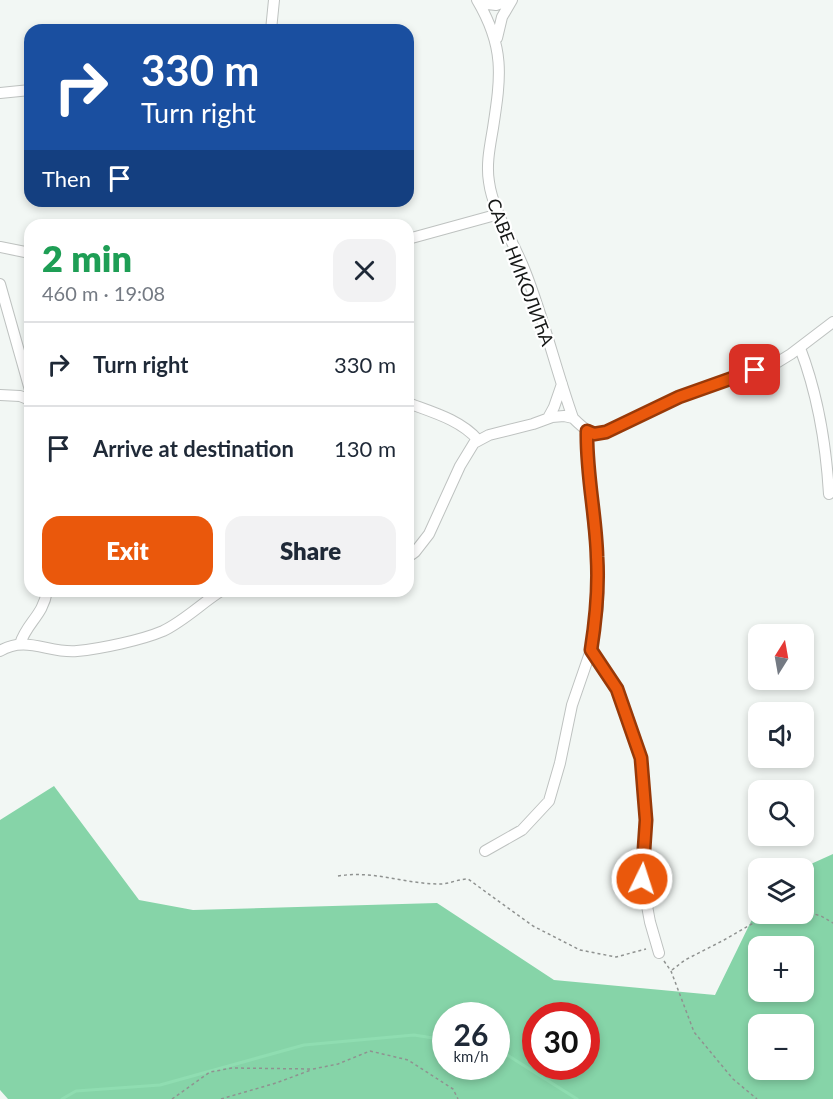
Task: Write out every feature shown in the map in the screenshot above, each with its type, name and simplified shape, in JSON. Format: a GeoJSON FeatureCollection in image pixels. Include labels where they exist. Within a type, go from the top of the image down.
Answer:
{"type":"FeatureCollection","features":[{"type":"Feature","properties":{"kind":"street"},"geometry":{"type":"LineString","coordinates":[[272,24],[274,0]]}},
{"type":"Feature","properties":{"kind":"street"},"geometry":{"type":"LineString","coordinates":[[478,1],[496,5],[511,0]]}},
{"type":"Feature","properties":{"kind":"street"},"geometry":{"type":"LineString","coordinates":[[496,42],[500,23],[511,0]]}},
{"type":"Feature","properties":{"kind":"street","name":"САВЕ НИКОЛИЋА"},"geometry":{"type":"LineString","coordinates":[[478,1],[492,26],[500,75],[488,166],[490,187],[499,214],[526,272],[573,418],[587,431]]}},
{"type":"Feature","properties":{"kind":"street"},"geometry":{"type":"LineString","coordinates":[[0,93],[24,91]]}},
{"type":"Feature","properties":{"kind":"street"},"geometry":{"type":"LineString","coordinates":[[414,237],[499,214]]}},
{"type":"Feature","properties":{"kind":"street"},"geometry":{"type":"LineString","coordinates":[[0,247],[24,252]]}},
{"type":"Feature","properties":{"kind":"street"},"geometry":{"type":"LineString","coordinates":[[0,284],[24,369]]}},
{"type":"Feature","properties":{"kind":"street"},"geometry":{"type":"LineString","coordinates":[[485,851],[522,830],[549,801],[561,763],[572,705],[591,650],[598,606],[598,571],[587,460],[587,431],[600,434],[612,430],[679,397],[778,362],[833,322]]}},
{"type":"Feature","properties":{"kind":"street"},"geometry":{"type":"LineString","coordinates":[[800,348],[810,375],[826,445],[829,494]]}},
{"type":"Feature","properties":{"kind":"street"},"geometry":{"type":"LineString","coordinates":[[548,418],[562,384]]}},
{"type":"Feature","properties":{"kind":"street"},"geometry":{"type":"LineString","coordinates":[[0,395],[24,398]]}},
{"type":"Feature","properties":{"kind":"street"},"geometry":{"type":"LineString","coordinates":[[414,405],[455,422],[478,440]]}},
{"type":"Feature","properties":{"kind":"street"},"geometry":{"type":"LineString","coordinates":[[414,552],[429,534],[466,455],[478,440],[548,418],[564,416],[573,418]]}},
{"type":"Feature","properties":{"kind":"street"},"geometry":{"type":"LineString","coordinates":[[20,644],[23,634],[42,610],[45,597]]}},
{"type":"Feature","properties":{"kind":"street"},"geometry":{"type":"LineString","coordinates":[[0,651],[20,644],[74,652],[148,636],[166,629],[212,597]]}},
{"type":"Feature","properties":{"kind":"street"},"geometry":{"type":"LineString","coordinates":[[591,650],[617,689],[641,758],[646,820],[642,879],[650,922],[659,953]]}},
{"type":"Feature","properties":{"kind":"path"},"geometry":{"type":"LineString","coordinates":[[338,876],[352,873],[375,874],[443,884],[458,879],[468,879],[515,915],[580,950],[616,957],[648,949],[659,953],[671,971],[694,1032],[733,1079],[757,1099]]}},
{"type":"Feature","properties":{"kind":"path"},"geometry":{"type":"LineString","coordinates":[[814,914],[833,923]]}},
{"type":"Feature","properties":{"kind":"path"},"geometry":{"type":"LineString","coordinates":[[671,971],[685,960],[752,924]]}},
{"type":"Feature","properties":{"kind":"path"},"geometry":{"type":"LineString","coordinates":[[220,1099],[276,1083],[313,1069],[338,1064],[370,1051],[408,1060],[453,1089],[458,1099]]}},
{"type":"Feature","properties":{"kind":"path"},"geometry":{"type":"LineString","coordinates":[[172,1099],[210,1072],[241,1068],[313,1069]]}},
{"type":"Feature","properties":{"kind":"green space"},"geometry":{"type":"Polygon","coordinates":[[[54,786],[139,900],[193,910],[437,903],[554,980],[715,995],[750,924],[814,924],[814,863],[833,854],[833,1099],[8,1099],[0,1090],[0,820],[54,786]]]}},
{"type":"Feature","properties":{"kind":"waterway"},"geometry":{"type":"LineString","coordinates":[[62,1099],[76,1091],[160,1085],[304,1045],[414,1035],[432,1038]]}},
{"type":"Feature","properties":{"kind":"waterway"},"geometry":{"type":"LineString","coordinates":[[510,1057],[577,1099]]}},
{"type":"Feature","properties":{"kind":"route"},"geometry":{"type":"LineString","coordinates":[[642,879],[646,820],[641,758],[617,689],[591,650],[598,606],[598,571],[587,460],[587,431],[600,434],[612,430],[679,397],[755,370]]}}]}
